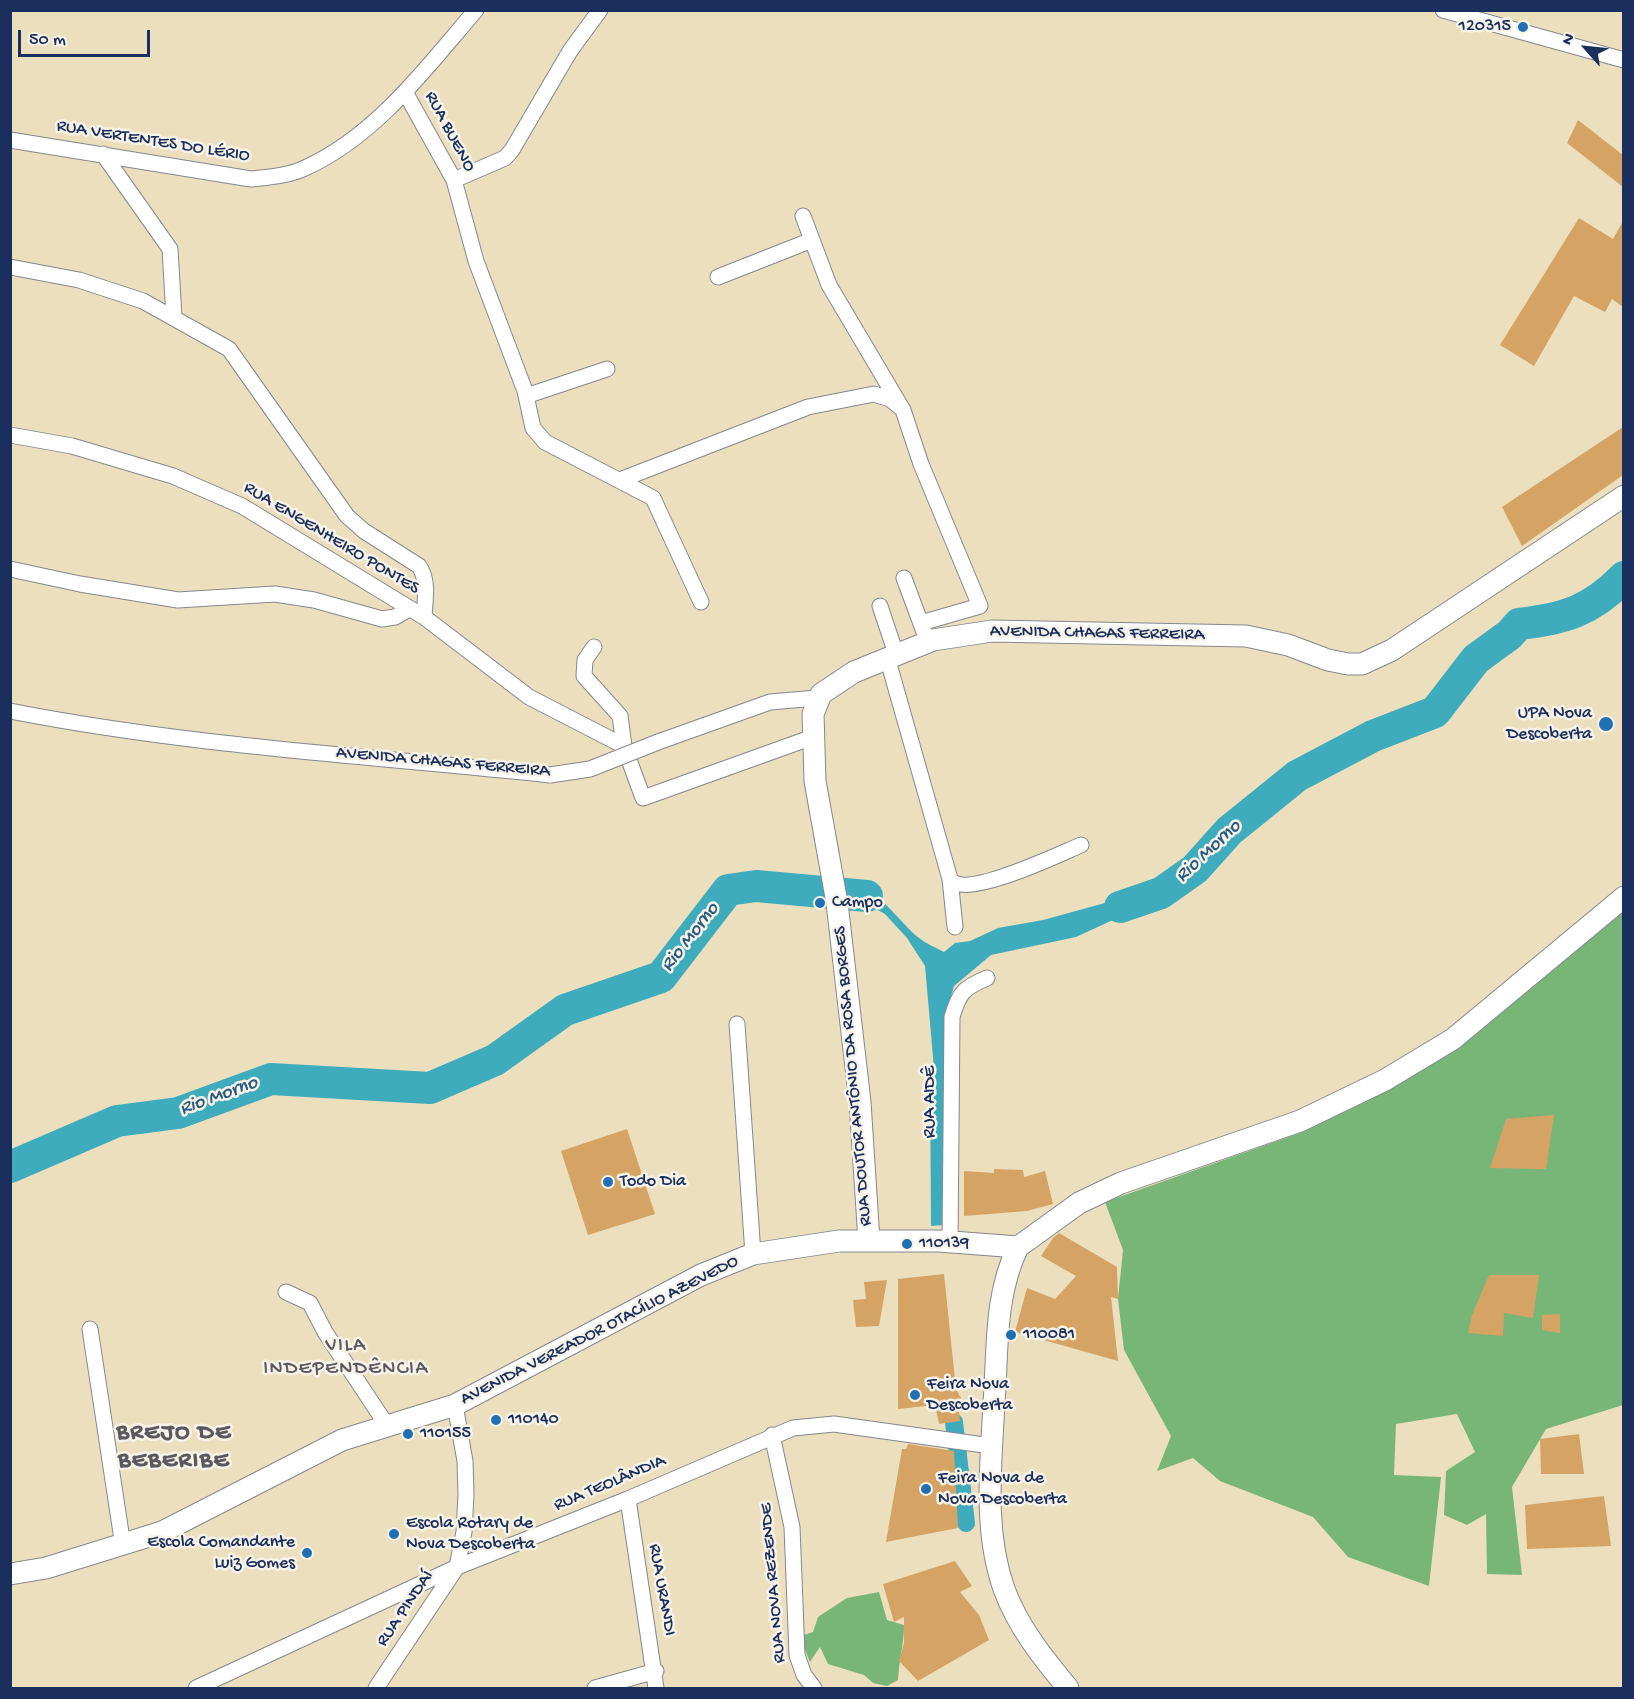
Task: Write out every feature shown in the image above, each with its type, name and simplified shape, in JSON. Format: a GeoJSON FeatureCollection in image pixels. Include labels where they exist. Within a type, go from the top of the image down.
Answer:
{"type":"FeatureCollection","features":[{"type":"Feature","properties":{"kind":"main road","name":"AVENIDA CHAGAS FERREIRA"},"geometry":{"type":"LineString","coordinates":[[816,698],[836,682],[892,656],[924,633],[992,631],[1246,636],[1288,645],[1328,660],[1362,664],[1392,650],[1623,496]]}},
{"type":"Feature","properties":{"kind":"main road","name":"RUA DOUTOR ANTÔNIO DA ROSA BORGES"},"geometry":{"type":"LineString","coordinates":[[816,698],[813,737],[818,800],[834,876],[860,1102],[870,1241]]}},
{"type":"Feature","properties":{"kind":"main road"},"geometry":{"type":"LineString","coordinates":[[1068,1689],[1026,1635],[1004,1588],[994,1546],[990,1511],[991,1446],[1000,1304],[1008,1268],[1018,1247],[1079,1203],[1121,1183],[1300,1121],[1385,1080],[1453,1039],[1623,897]]}},
{"type":"Feature","properties":{"kind":"main road","name":"AVENIDA VEREADOR OTACÍLIO AZEVEDO"},"geometry":{"type":"LineString","coordinates":[[10,1574],[46,1568],[123,1546],[162,1532],[312,1454],[386,1424],[455,1405],[701,1275],[753,1254],[786,1247],[870,1241],[1018,1247]]}},
{"type":"Feature","properties":{"kind":"street","name":"RUA VERTENTES DO LÉRIO"},"geometry":{"type":"LineString","coordinates":[[10,140],[251,179],[280,177],[305,168],[354,138],[405,92],[477,10]]}},
{"type":"Feature","properties":{"kind":"street"},"geometry":{"type":"LineString","coordinates":[[454,180],[505,158],[512,150],[570,51],[600,10]]}},
{"type":"Feature","properties":{"kind":"street"},"geometry":{"type":"LineString","coordinates":[[1443,10],[1623,60]]}},
{"type":"Feature","properties":{"kind":"street","name":"RUA BUENO"},"geometry":{"type":"LineString","coordinates":[[405,92],[454,180],[476,261],[526,396],[533,428],[545,442],[653,498],[701,602]]}},
{"type":"Feature","properties":{"kind":"street"},"geometry":{"type":"LineString","coordinates":[[103,154],[170,249],[174,317]]}},
{"type":"Feature","properties":{"kind":"street"},"geometry":{"type":"LineString","coordinates":[[803,216],[829,285],[903,410],[921,464],[980,606],[924,633],[904,578]]}},
{"type":"Feature","properties":{"kind":"street"},"geometry":{"type":"LineString","coordinates":[[718,277],[812,240]]}},
{"type":"Feature","properties":{"kind":"street"},"geometry":{"type":"LineString","coordinates":[[10,267],[78,280],[143,301],[229,349],[347,516],[364,531],[419,566],[424,573],[426,588],[424,617]]}},
{"type":"Feature","properties":{"kind":"street"},"geometry":{"type":"LineString","coordinates":[[526,396],[608,369]]}},
{"type":"Feature","properties":{"kind":"street"},"geometry":{"type":"LineString","coordinates":[[620,480],[808,406],[874,394],[890,399],[903,410]]}},
{"type":"Feature","properties":{"kind":"street","name":"RUA ENGENHEIRO PONTES"},"geometry":{"type":"LineString","coordinates":[[10,435],[72,446],[173,476],[242,506],[424,617],[529,697],[624,747]]}},
{"type":"Feature","properties":{"kind":"street"},"geometry":{"type":"LineString","coordinates":[[10,569],[80,584],[178,600],[275,594],[314,600],[381,620],[395,617],[409,609]]}},
{"type":"Feature","properties":{"kind":"street"},"geometry":{"type":"LineString","coordinates":[[880,606],[950,879],[955,927]]}},
{"type":"Feature","properties":{"kind":"street"},"geometry":{"type":"LineString","coordinates":[[594,647],[585,660],[584,676],[621,716],[624,747],[643,798],[813,737]]}},
{"type":"Feature","properties":{"kind":"street","name":"AVENIDA CHAGAS FERREIRA"},"geometry":{"type":"LineString","coordinates":[[10,711],[78,724],[165,736],[550,775],[590,769],[770,702],[816,698]]}},
{"type":"Feature","properties":{"kind":"street"},"geometry":{"type":"LineString","coordinates":[[950,879],[960,886],[983,883],[1081,845]]}},
{"type":"Feature","properties":{"kind":"street","name":"RUA AIDÊ"},"geometry":{"type":"LineString","coordinates":[[950,1243],[952,1017],[958,996],[971,985],[987,978]]}},
{"type":"Feature","properties":{"kind":"street"},"geometry":{"type":"LineString","coordinates":[[737,1024],[753,1254]]}},
{"type":"Feature","properties":{"kind":"street"},"geometry":{"type":"LineString","coordinates":[[286,1292],[310,1303],[325,1332],[386,1424]]}},
{"type":"Feature","properties":{"kind":"street"},"geometry":{"type":"LineString","coordinates":[[90,1329],[123,1546]]}},
{"type":"Feature","properties":{"kind":"street","name":"RUA PINDAÍ"},"geometry":{"type":"LineString","coordinates":[[375,1689],[457,1567],[464,1533],[466,1495],[465,1461],[455,1405]]}},
{"type":"Feature","properties":{"kind":"street","name":"RUA TEOLÂNDIA"},"geometry":{"type":"LineString","coordinates":[[198,1688],[457,1567],[628,1499],[772,1435],[805,1426],[834,1424],[991,1446]]}},
{"type":"Feature","properties":{"kind":"street","name":"RUA NOVA REZENDE"},"geometry":{"type":"LineString","coordinates":[[772,1435],[792,1527],[798,1655],[804,1675],[814,1689]]}},
{"type":"Feature","properties":{"kind":"street","name":"RUA URANDI"},"geometry":{"type":"LineString","coordinates":[[628,1499],[657,1689]]}},
{"type":"Feature","properties":{"kind":"street"},"geometry":{"type":"LineString","coordinates":[[595,1689],[656,1671]]}},
{"type":"Feature","properties":{"kind":"green space"},"geometry":{"type":"Polygon","coordinates":[[[1623,907],[1623,1405],[1546,1429],[1512,1487],[1522,1575],[1487,1574],[1486,1514],[1467,1525],[1444,1515],[1446,1471],[1475,1452],[1457,1414],[1396,1424],[1394,1475],[1441,1477],[1429,1586],[1348,1557],[1313,1517],[1220,1481],[1193,1458],[1157,1471],[1171,1436],[1124,1350],[1118,1299],[1123,1250],[1105,1202],[1297,1134],[1433,1062],[1623,907]]]}},
{"type":"Feature","properties":{"kind":"green space"},"geometry":{"type":"Polygon","coordinates":[[[879,1592],[887,1620],[904,1625],[898,1680],[887,1686],[873,1683],[864,1675],[828,1664],[820,1647],[810,1662],[803,1645],[804,1635],[813,1632],[818,1617],[847,1598],[879,1592]]]}},
{"type":"Feature","properties":{"kind":"water"},"geometry":{"type":"Polygon","coordinates":[[[847,881],[876,895],[915,935],[944,952],[955,943],[970,941],[998,928],[1043,920],[1156,889],[1165,896],[1076,937],[991,955],[954,986],[946,1014],[943,1225],[931,1226],[930,1074],[934,1068],[925,966],[907,938],[885,914],[869,905],[847,900],[847,881]]]}},
{"type":"Feature","properties":{"kind":"building"},"geometry":{"type":"Polygon","coordinates":[[[1578,120],[1623,155],[1623,187],[1567,143],[1578,120]]]}},
{"type":"Feature","properties":{"kind":"building"},"geometry":{"type":"Polygon","coordinates":[[[1579,218],[1613,239],[1623,221],[1623,307],[1612,299],[1605,312],[1574,296],[1534,366],[1500,345],[1579,218]]]}},
{"type":"Feature","properties":{"kind":"building"},"geometry":{"type":"Polygon","coordinates":[[[1623,427],[1623,475],[1522,546],[1502,507],[1623,427]]]}},
{"type":"Feature","properties":{"kind":"building"},"geometry":{"type":"Polygon","coordinates":[[[1554,1115],[1546,1169],[1490,1168],[1506,1119],[1554,1115]]]}},
{"type":"Feature","properties":{"kind":"building","name":"Todo Dia"},"geometry":{"type":"Polygon","coordinates":[[[627,1129],[655,1214],[588,1235],[561,1151],[627,1129]]]}},
{"type":"Feature","properties":{"kind":"building"},"geometry":{"type":"Polygon","coordinates":[[[994,1169],[1023,1170],[1024,1177],[1045,1171],[1053,1204],[1027,1211],[964,1216],[964,1171],[994,1173],[994,1169]]]}},
{"type":"Feature","properties":{"kind":"building"},"geometry":{"type":"Polygon","coordinates":[[[1059,1233],[1117,1267],[1118,1299],[1111,1297],[1118,1361],[1015,1332],[1027,1288],[1055,1299],[1076,1276],[1041,1256],[1059,1233]]]}},
{"type":"Feature","properties":{"kind":"building"},"geometry":{"type":"Polygon","coordinates":[[[944,1274],[956,1389],[961,1398],[958,1404],[960,1421],[939,1424],[935,1405],[898,1409],[898,1279],[944,1274]]]}},
{"type":"Feature","properties":{"kind":"building"},"geometry":{"type":"Polygon","coordinates":[[[1489,1275],[1539,1275],[1533,1318],[1504,1313],[1503,1336],[1468,1333],[1472,1315],[1489,1275]]]}},
{"type":"Feature","properties":{"kind":"building"},"geometry":{"type":"Polygon","coordinates":[[[887,1280],[879,1326],[856,1327],[853,1300],[866,1299],[864,1282],[887,1280]]]}},
{"type":"Feature","properties":{"kind":"building"},"geometry":{"type":"Polygon","coordinates":[[[1560,1314],[1560,1333],[1542,1330],[1542,1315],[1560,1314]]]}},
{"type":"Feature","properties":{"kind":"building"},"geometry":{"type":"Polygon","coordinates":[[[1579,1434],[1584,1474],[1541,1474],[1540,1439],[1579,1434]]]}},
{"type":"Feature","properties":{"kind":"building","name":"Feira Nova de Nova Descoberta"},"geometry":{"type":"Polygon","coordinates":[[[908,1444],[954,1451],[958,1528],[886,1542],[902,1449],[906,1449],[908,1444]]]}},
{"type":"Feature","properties":{"kind":"building"},"geometry":{"type":"Polygon","coordinates":[[[1604,1496],[1611,1546],[1527,1549],[1525,1505],[1604,1496]]]}},
{"type":"Feature","properties":{"kind":"building"},"geometry":{"type":"Polygon","coordinates":[[[955,1561],[972,1586],[960,1592],[979,1615],[989,1640],[918,1681],[899,1661],[904,1643],[904,1617],[894,1622],[883,1584],[955,1561]]]}},
{"type":"Feature","properties":{"kind":"waterway","name":"Rio Morno"},"geometry":{"type":"LineString","coordinates":[[1120,907],[1161,893],[1195,869],[1229,831],[1297,776],[1373,736],[1435,712],[1476,659],[1509,635],[1519,624],[1550,619],[1576,611],[1600,598],[1624,577]]}},
{"type":"Feature","properties":{"kind":"waterway","name":"Rio Morno"},"geometry":{"type":"LineString","coordinates":[[10,1167],[117,1121],[178,1113],[271,1079],[430,1088],[495,1060],[565,1010],[661,977],[728,890],[756,886],[867,896]]}},
{"type":"Feature","properties":{"kind":"waterway"},"geometry":{"type":"LineString","coordinates":[[954,1422],[966,1523]]}},
{"type":"Feature","properties":{"kind":"place","name":"120315"},"geometry":{"type":"Point","coordinates":[1523,27]}},
{"type":"Feature","properties":{"kind":"place","name":"UPA Nova Descoberta"},"geometry":{"type":"Point","coordinates":[1606,724]}},
{"type":"Feature","properties":{"kind":"place","name":"Campo"},"geometry":{"type":"Point","coordinates":[820,903]}},
{"type":"Feature","properties":{"kind":"place","name":"Todo Dia"},"geometry":{"type":"Point","coordinates":[608,1182]}},
{"type":"Feature","properties":{"kind":"place","name":"110139"},"geometry":{"type":"Point","coordinates":[907,1244]}},
{"type":"Feature","properties":{"kind":"place","name":"110081"},"geometry":{"type":"Point","coordinates":[1011,1335]}},
{"type":"Feature","properties":{"kind":"place","name":"Feira Nova Descoberta"},"geometry":{"type":"Point","coordinates":[915,1395]}},
{"type":"Feature","properties":{"kind":"place","name":"110140"},"geometry":{"type":"Point","coordinates":[496,1420]}},
{"type":"Feature","properties":{"kind":"place","name":"110155"},"geometry":{"type":"Point","coordinates":[408,1434]}},
{"type":"Feature","properties":{"kind":"place","name":"Feira Nova de Nova Descoberta"},"geometry":{"type":"Point","coordinates":[926,1489]}},
{"type":"Feature","properties":{"kind":"place","name":"Escola Rotary de Nova Descoberta"},"geometry":{"type":"Point","coordinates":[394,1534]}},
{"type":"Feature","properties":{"kind":"place","name":"Escola Comandante Luiz Gomes"},"geometry":{"type":"Point","coordinates":[307,1553]}},
{"type":"Feature","properties":{"kind":"district","name":"VILA INDEPENDÊNCIA"},"geometry":{"type":"Point","coordinates":[346,1358]}},
{"type":"Feature","properties":{"kind":"district","name":"BREJO DE BEBERIBE"},"geometry":{"type":"Point","coordinates":[174,1448]}}]}
